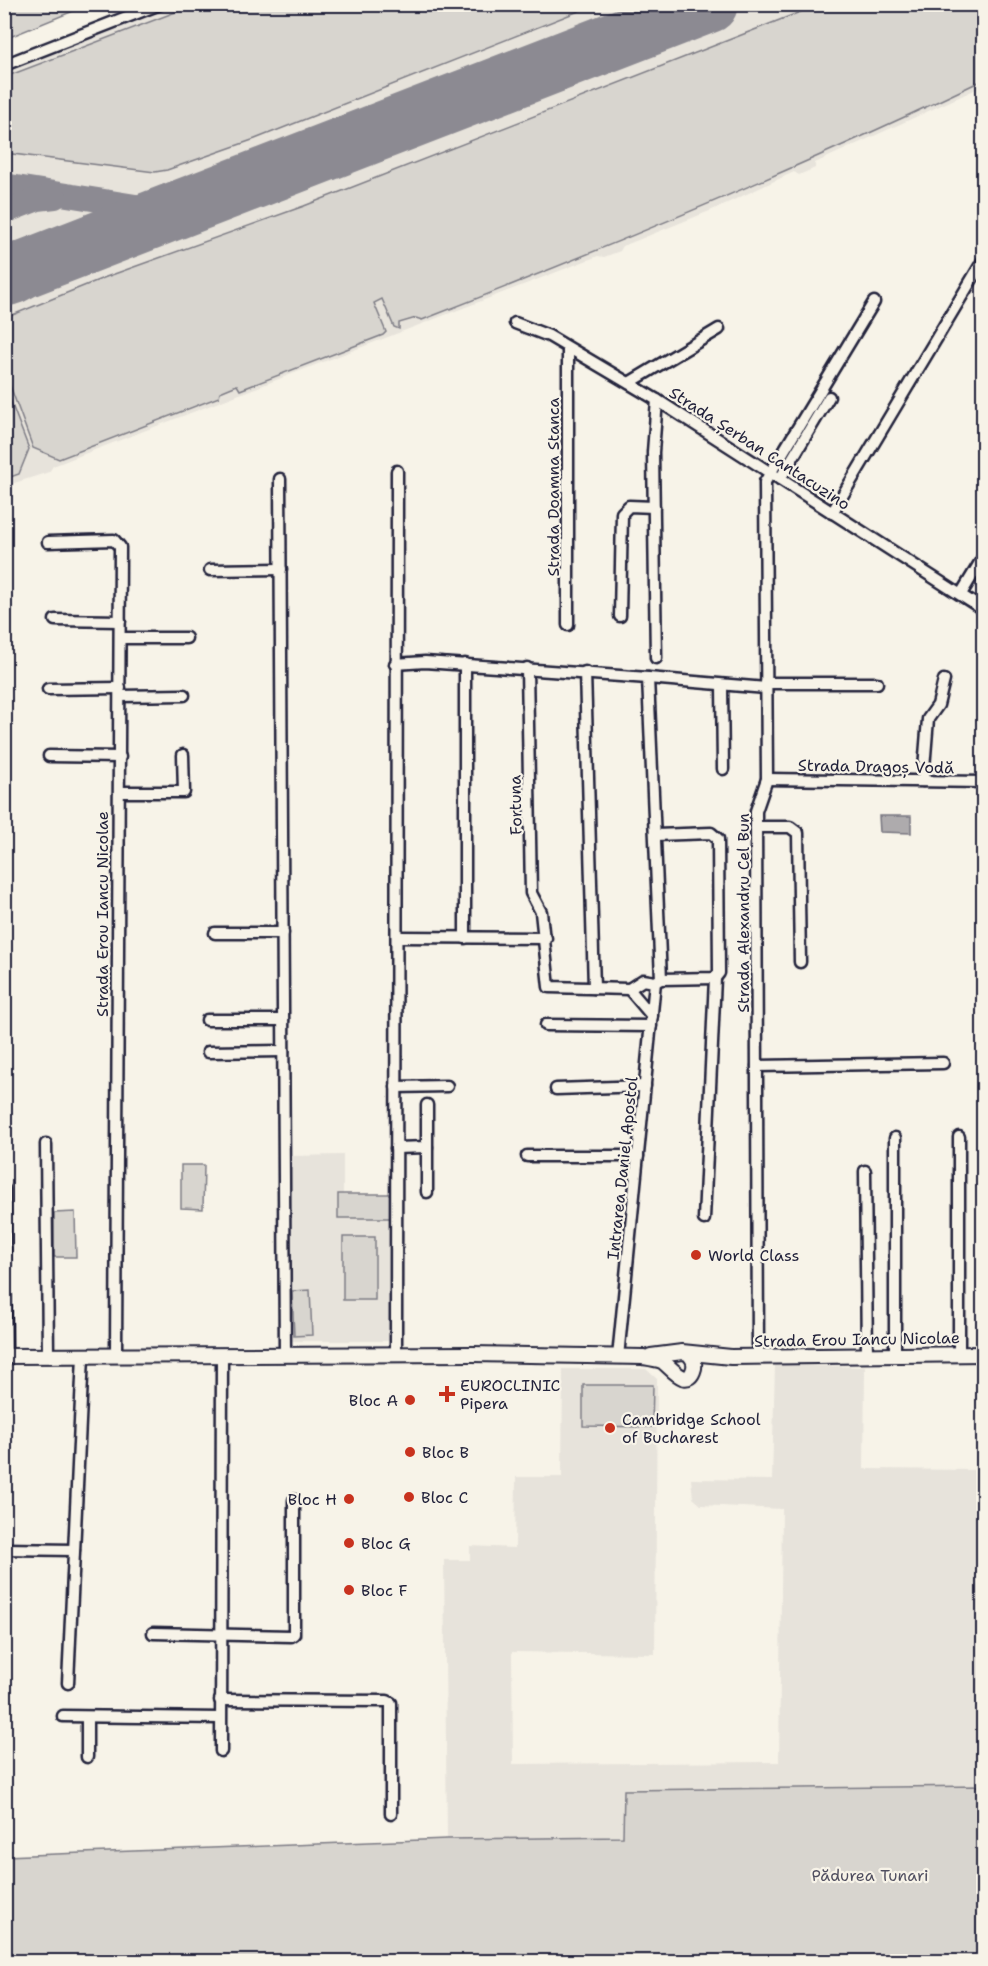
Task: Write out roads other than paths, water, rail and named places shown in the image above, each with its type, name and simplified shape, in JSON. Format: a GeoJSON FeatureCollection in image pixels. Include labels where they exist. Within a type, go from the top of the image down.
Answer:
{"type":"FeatureCollection","features":[{"type":"Feature","properties":{"kind":"street"},"geometry":{"type":"LineString","coordinates":[[4,65],[160,4]]}},
{"type":"Feature","properties":{"kind":"street"},"geometry":{"type":"LineString","coordinates":[[832,513],[984,259]]}},
{"type":"Feature","properties":{"kind":"street"},"geometry":{"type":"LineString","coordinates":[[770,472],[874,302]]}},
{"type":"Feature","properties":{"kind":"street","name":"Strada Șerban Cantacuzino"},"geometry":{"type":"LineString","coordinates":[[515,323],[534,329],[657,400],[832,513],[963,590],[984,610]]}},
{"type":"Feature","properties":{"kind":"street"},"geometry":{"type":"LineString","coordinates":[[629,383],[719,329]]}},
{"type":"Feature","properties":{"kind":"street","name":"Strada Doamna Stanca"},"geometry":{"type":"LineString","coordinates":[[568,348],[568,625]]}},
{"type":"Feature","properties":{"kind":"street"},"geometry":{"type":"LineString","coordinates":[[780,479],[829,397]]}},
{"type":"Feature","properties":{"kind":"street"},"geometry":{"type":"LineString","coordinates":[[656,658],[653,452],[657,400]]}},
{"type":"Feature","properties":{"kind":"street"},"geometry":{"type":"LineString","coordinates":[[396,1354],[397,471]]}},
{"type":"Feature","properties":{"kind":"street","name":"Strada Alexandru Cel Bun"},"geometry":{"type":"LineString","coordinates":[[758,1357],[756,812],[767,779],[765,482],[770,472]]}},
{"type":"Feature","properties":{"kind":"street"},"geometry":{"type":"LineString","coordinates":[[280,479],[285,1355]]}},
{"type":"Feature","properties":{"kind":"street"},"geometry":{"type":"LineString","coordinates":[[620,616],[622,513],[629,506],[654,507]]}},
{"type":"Feature","properties":{"kind":"street","name":"Strada Erou Iancu Nicolae"},"geometry":{"type":"LineString","coordinates":[[48,542],[118,543],[120,547],[116,1356]]}},
{"type":"Feature","properties":{"kind":"street"},"geometry":{"type":"LineString","coordinates":[[963,590],[984,556]]}},
{"type":"Feature","properties":{"kind":"street"},"geometry":{"type":"LineString","coordinates":[[210,570],[281,569]]}},
{"type":"Feature","properties":{"kind":"street"},"geometry":{"type":"LineString","coordinates":[[55,620],[120,621]]}},
{"type":"Feature","properties":{"kind":"street"},"geometry":{"type":"LineString","coordinates":[[120,638],[186,638]]}},
{"type":"Feature","properties":{"kind":"street"},"geometry":{"type":"LineString","coordinates":[[395,664],[425,662],[528,668],[722,685],[877,683]]}},
{"type":"Feature","properties":{"kind":"street"},"geometry":{"type":"LineString","coordinates":[[465,664],[465,938]]}},
{"type":"Feature","properties":{"kind":"street","name":"Fortuna"},"geometry":{"type":"LineString","coordinates":[[528,668],[531,893],[541,912],[546,938],[549,987],[594,988]]}},
{"type":"Feature","properties":{"kind":"street"},"geometry":{"type":"LineString","coordinates":[[585,672],[594,988],[629,989],[643,980],[715,978]]}},
{"type":"Feature","properties":{"kind":"street","name":"Intrarea Daniel Apostol"},"geometry":{"type":"LineString","coordinates":[[618,1357],[651,1021],[658,981],[656,835],[648,678]]}},
{"type":"Feature","properties":{"kind":"street"},"geometry":{"type":"LineString","coordinates":[[923,781],[928,719],[938,705],[944,680]]}},
{"type":"Feature","properties":{"kind":"street"},"geometry":{"type":"LineString","coordinates":[[722,685],[723,769]]}},
{"type":"Feature","properties":{"kind":"street"},"geometry":{"type":"LineString","coordinates":[[48,689],[184,695]]}},
{"type":"Feature","properties":{"kind":"street"},"geometry":{"type":"LineString","coordinates":[[120,792],[184,792],[183,755]]}},
{"type":"Feature","properties":{"kind":"street"},"geometry":{"type":"LineString","coordinates":[[49,756],[120,756]]}},
{"type":"Feature","properties":{"kind":"street","name":"Strada Dragoș Vodă"},"geometry":{"type":"LineString","coordinates":[[767,779],[984,782]]}},
{"type":"Feature","properties":{"kind":"street"},"geometry":{"type":"LineString","coordinates":[[756,827],[790,827],[798,833],[800,962]]}},
{"type":"Feature","properties":{"kind":"street"},"geometry":{"type":"LineString","coordinates":[[656,835],[711,833],[718,839],[719,973],[715,978],[704,1219]]}},
{"type":"Feature","properties":{"kind":"street"},"geometry":{"type":"LineString","coordinates":[[215,933],[282,933]]}},
{"type":"Feature","properties":{"kind":"street"},"geometry":{"type":"LineString","coordinates":[[398,937],[546,938]]}},
{"type":"Feature","properties":{"kind":"street"},"geometry":{"type":"LineString","coordinates":[[629,989],[651,1021]]}},
{"type":"Feature","properties":{"kind":"street"},"geometry":{"type":"LineString","coordinates":[[207,1020],[283,1020]]}},
{"type":"Feature","properties":{"kind":"street"},"geometry":{"type":"LineString","coordinates":[[546,1025],[651,1021]]}},
{"type":"Feature","properties":{"kind":"street"},"geometry":{"type":"LineString","coordinates":[[208,1052],[283,1051]]}},
{"type":"Feature","properties":{"kind":"street"},"geometry":{"type":"LineString","coordinates":[[757,1066],[943,1063]]}},
{"type":"Feature","properties":{"kind":"street"},"geometry":{"type":"LineString","coordinates":[[396,1087],[447,1086]]}},
{"type":"Feature","properties":{"kind":"street"},"geometry":{"type":"LineString","coordinates":[[556,1089],[645,1086]]}},
{"type":"Feature","properties":{"kind":"street"},"geometry":{"type":"LineString","coordinates":[[427,1105],[427,1192]]}},
{"type":"Feature","properties":{"kind":"street"},"geometry":{"type":"LineString","coordinates":[[959,1137],[960,1355]]}},
{"type":"Feature","properties":{"kind":"street"},"geometry":{"type":"LineString","coordinates":[[895,1138],[895,1355]]}},
{"type":"Feature","properties":{"kind":"street"},"geometry":{"type":"LineString","coordinates":[[46,1144],[48,1356]]}},
{"type":"Feature","properties":{"kind":"street"},"geometry":{"type":"LineString","coordinates":[[396,1148],[427,1148]]}},
{"type":"Feature","properties":{"kind":"street"},"geometry":{"type":"LineString","coordinates":[[527,1156],[638,1156]]}},
{"type":"Feature","properties":{"kind":"street"},"geometry":{"type":"LineString","coordinates":[[865,1171],[867,1355]]}},
{"type":"Feature","properties":{"kind":"street"},"geometry":{"type":"LineString","coordinates":[[4,1189],[5,1356]]}},
{"type":"Feature","properties":{"kind":"street","name":"Strada Erou Iancu Nicolae"},"geometry":{"type":"LineString","coordinates":[[5,1356],[396,1354],[687,1358],[984,1354]]}},
{"type":"Feature","properties":{"kind":"street"},"geometry":{"type":"LineString","coordinates":[[221,1751],[222,1355]]}},
{"type":"Feature","properties":{"kind":"street"},"geometry":{"type":"LineString","coordinates":[[68,1683],[83,1356]]}},
{"type":"Feature","properties":{"kind":"street","name":"Strada Erou Iancu Nicolae"},"geometry":{"type":"LineString","coordinates":[[646,1357],[670,1367],[674,1374],[681,1377],[692,1373],[687,1358]]}},
{"type":"Feature","properties":{"kind":"street"},"geometry":{"type":"LineString","coordinates":[[670,1367],[671,1359],[687,1358]]}},
{"type":"Feature","properties":{"kind":"street"},"geometry":{"type":"LineString","coordinates":[[153,1633],[291,1636],[294,1634],[294,1500]]}},
{"type":"Feature","properties":{"kind":"street"},"geometry":{"type":"LineString","coordinates":[[4,1549],[74,1550]]}},
{"type":"Feature","properties":{"kind":"street"},"geometry":{"type":"LineString","coordinates":[[220,1700],[387,1701],[391,1703],[392,1814]]}},
{"type":"Feature","properties":{"kind":"street"},"geometry":{"type":"LineString","coordinates":[[63,1716],[220,1718]]}},
{"type":"Feature","properties":{"kind":"street"},"geometry":{"type":"LineString","coordinates":[[87,1717],[87,1757]]}},
{"type":"Feature","properties":{"kind":"place","name":"World Class"},"geometry":{"type":"Point","coordinates":[696,1255]}},
{"type":"Feature","properties":{"kind":"place","name":"EUROCLINIC Pipera"},"geometry":{"type":"Point","coordinates":[447,1394]}},
{"type":"Feature","properties":{"kind":"place","name":"Bloc A"},"geometry":{"type":"Point","coordinates":[410,1400]}},
{"type":"Feature","properties":{"kind":"place","name":"Cambridge School of Bucharest"},"geometry":{"type":"Point","coordinates":[610,1428]}},
{"type":"Feature","properties":{"kind":"place","name":"Bloc B"},"geometry":{"type":"Point","coordinates":[410,1452]}},
{"type":"Feature","properties":{"kind":"place","name":"Bloc C"},"geometry":{"type":"Point","coordinates":[409,1497]}},
{"type":"Feature","properties":{"kind":"place","name":"Bloc H"},"geometry":{"type":"Point","coordinates":[349,1499]}},
{"type":"Feature","properties":{"kind":"place","name":"Bloc G"},"geometry":{"type":"Point","coordinates":[349,1543]}},
{"type":"Feature","properties":{"kind":"place","name":"Bloc F"},"geometry":{"type":"Point","coordinates":[349,1590]}},
{"type":"Feature","properties":{"kind":"park label","name":"Pădurea Tunari"},"geometry":{"type":"Point","coordinates":[870,1875]}}]}
